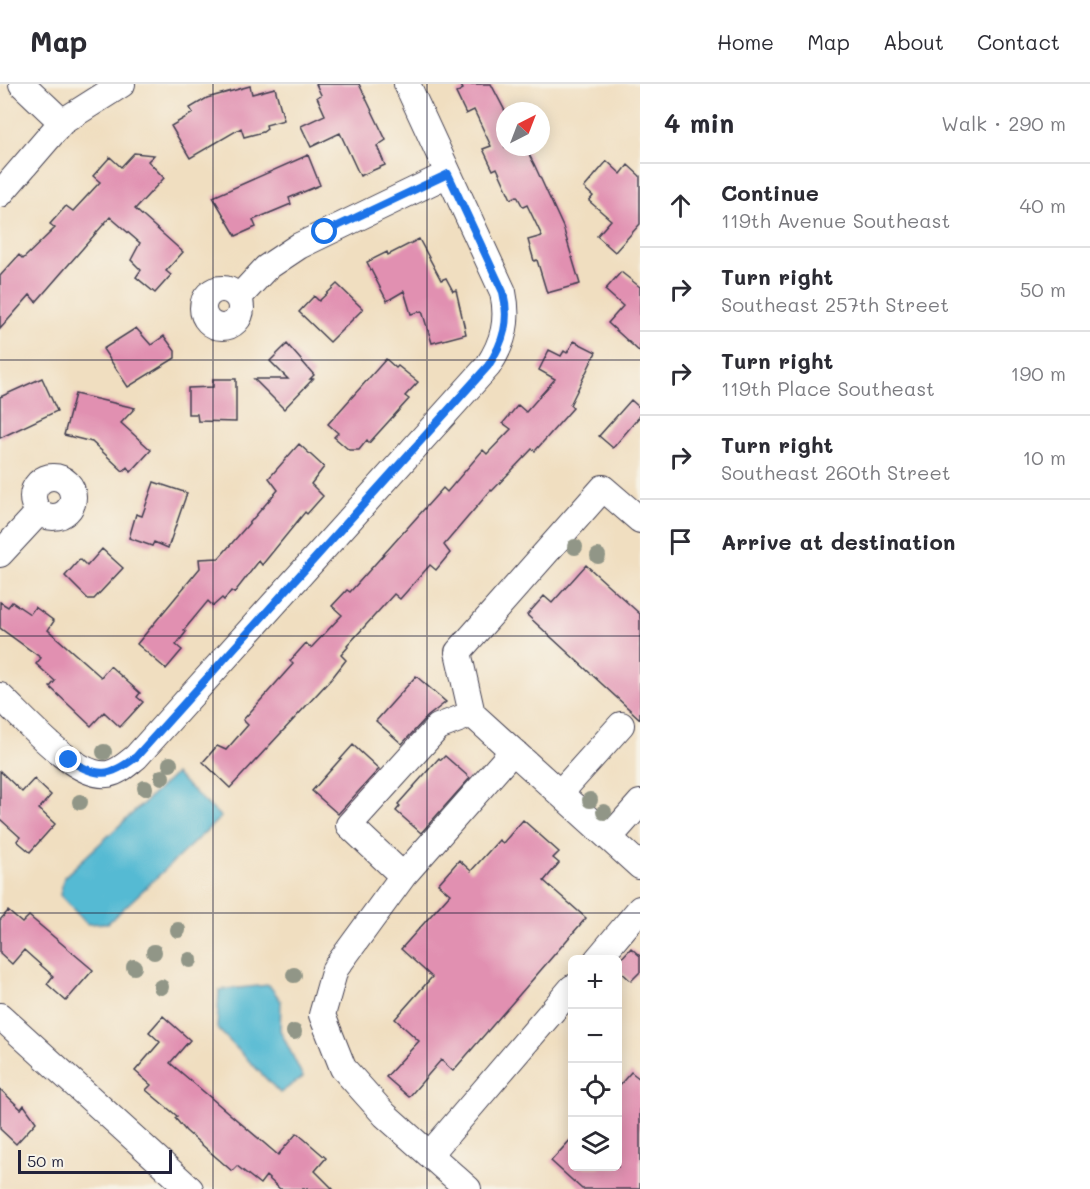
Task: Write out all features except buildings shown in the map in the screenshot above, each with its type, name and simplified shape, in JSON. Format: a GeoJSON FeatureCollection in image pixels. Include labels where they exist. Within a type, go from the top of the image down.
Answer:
{"type":"FeatureCollection","features":[{"type":"Feature","properties":{"kind":"street"},"geometry":{"type":"LineString","coordinates":[[22,84],[62,122]]}},
{"type":"Feature","properties":{"kind":"street"},"geometry":{"type":"LineString","coordinates":[[0,194],[62,122],[122,84]]}},
{"type":"Feature","properties":{"kind":"street"},"geometry":{"type":"LineString","coordinates":[[0,696],[69,760],[94,772],[107,774],[121,769],[136,757],[488,366],[499,349],[505,330],[508,312],[503,292],[407,84]]}},
{"type":"Feature","properties":{"kind":"street"},"geometry":{"type":"LineString","coordinates":[[239,297],[267,268],[299,246],[448,174]]}},
{"type":"Feature","properties":{"kind":"street"},"geometry":{"type":"LineString","coordinates":[[640,520],[603,488],[458,652],[472,714],[640,866]]}},
{"type":"Feature","properties":{"kind":"street"},"geometry":{"type":"LineString","coordinates":[[0,554],[39,512]]}},
{"type":"Feature","properties":{"kind":"street"},"geometry":{"type":"LineString","coordinates":[[403,876],[349,825],[438,727],[472,714]]}},
{"type":"Feature","properties":{"kind":"street"},"geometry":{"type":"LineString","coordinates":[[560,793],[621,725]]}},
{"type":"Feature","properties":{"kind":"street"},"geometry":{"type":"LineString","coordinates":[[468,1189],[385,1115],[343,1068],[322,1015],[336,969],[403,876],[513,751]]}},
{"type":"Feature","properties":{"kind":"street"},"geometry":{"type":"LineString","coordinates":[[609,838],[640,803]]}},
{"type":"Feature","properties":{"kind":"street"},"geometry":{"type":"LineString","coordinates":[[601,955],[640,909]]}},
{"type":"Feature","properties":{"kind":"street"},"geometry":{"type":"LineString","coordinates":[[430,1154],[568,994]]}},
{"type":"Feature","properties":{"kind":"street"},"geometry":{"type":"LineString","coordinates":[[0,1016],[190,1189]]}},
{"type":"Feature","properties":{"kind":"water"},"geometry":{"type":"Polygon","coordinates":[[[175,774],[221,817],[108,923],[87,924],[60,895],[64,877],[175,774]]]}},
{"type":"Feature","properties":{"kind":"water"},"geometry":{"type":"Polygon","coordinates":[[[269,985],[281,1001],[280,1030],[303,1077],[280,1093],[217,1028],[219,990],[269,985]]]}},
{"type":"Feature","properties":{"kind":"route"},"geometry":{"type":"LineString","coordinates":[[69,760],[82,768],[107,774],[121,769],[136,757],[488,366],[499,349],[508,312],[503,292],[448,174],[325,232]]}}]}
